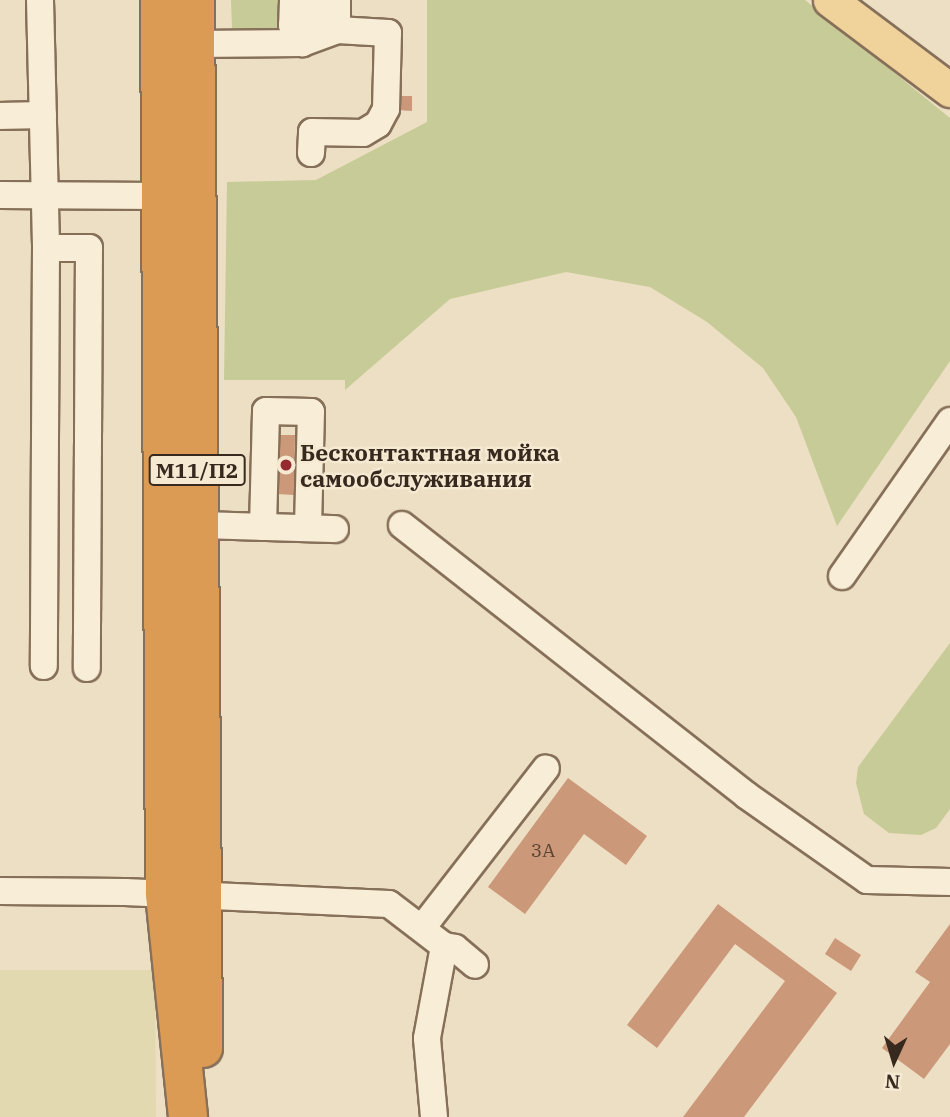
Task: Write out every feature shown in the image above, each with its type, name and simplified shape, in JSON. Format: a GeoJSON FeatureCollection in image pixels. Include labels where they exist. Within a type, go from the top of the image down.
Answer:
{"type":"FeatureCollection","features":[{"type":"Feature","properties":{"kind":"highway","name":"М11/П2"},"geometry":{"type":"LineString","coordinates":[[160,0],[165,894],[188,1117]]}},
{"type":"Feature","properties":{"kind":"highway","name":"М11/П2"},"geometry":{"type":"LineString","coordinates":[[195,0],[202,1117]]}},
{"type":"Feature","properties":{"kind":"main road"},"geometry":{"type":"LineString","coordinates":[[830,0],[950,90]]}},
{"type":"Feature","properties":{"kind":"street"},"geometry":{"type":"LineString","coordinates":[[40,0],[46,248],[44,666]]}},
{"type":"Feature","properties":{"kind":"street"},"geometry":{"type":"LineString","coordinates":[[293,0],[292,25],[302,43]]}},
{"type":"Feature","properties":{"kind":"street"},"geometry":{"type":"LineString","coordinates":[[302,0],[302,43]]}},
{"type":"Feature","properties":{"kind":"street"},"geometry":{"type":"LineString","coordinates":[[302,43],[312,24],[313,0]]}},
{"type":"Feature","properties":{"kind":"street"},"geometry":{"type":"LineString","coordinates":[[302,43],[322,25],[323,0]]}},
{"type":"Feature","properties":{"kind":"street"},"geometry":{"type":"LineString","coordinates":[[337,0],[337,30]]}},
{"type":"Feature","properties":{"kind":"street"},"geometry":{"type":"LineString","coordinates":[[195,44],[302,43],[337,30],[388,33],[386,109],[378,124],[363,133],[312,132],[311,153]]}},
{"type":"Feature","properties":{"kind":"street"},"geometry":{"type":"LineString","coordinates":[[0,116],[43,115]]}},
{"type":"Feature","properties":{"kind":"street"},"geometry":{"type":"LineString","coordinates":[[0,195],[160,196]]}},
{"type":"Feature","properties":{"kind":"street"},"geometry":{"type":"LineString","coordinates":[[46,248],[89,248],[87,668]]}},
{"type":"Feature","properties":{"kind":"street"},"geometry":{"type":"LineString","coordinates":[[263,527],[266,411],[311,412],[308,528]]}},
{"type":"Feature","properties":{"kind":"street"},"geometry":{"type":"LineString","coordinates":[[842,576],[950,421]]}},
{"type":"Feature","properties":{"kind":"street"},"geometry":{"type":"LineString","coordinates":[[45,475],[88,476]]}},
{"type":"Feature","properties":{"kind":"street"},"geometry":{"type":"LineString","coordinates":[[264,499],[308,500]]}},
{"type":"Feature","properties":{"kind":"street"},"geometry":{"type":"LineString","coordinates":[[198,525],[335,528]]}},
{"type":"Feature","properties":{"kind":"street"},"geometry":{"type":"LineString","coordinates":[[402,525],[746,795],[867,880],[950,882]]}},
{"type":"Feature","properties":{"kind":"street"},"geometry":{"type":"LineString","coordinates":[[44,529],[88,529]]}},
{"type":"Feature","properties":{"kind":"street"},"geometry":{"type":"LineString","coordinates":[[422,928],[546,768]]}},
{"type":"Feature","properties":{"kind":"street"},"geometry":{"type":"LineString","coordinates":[[0,891],[165,894],[390,904],[444,946],[454,948],[475,965]]}},
{"type":"Feature","properties":{"kind":"street"},"geometry":{"type":"LineString","coordinates":[[434,1117],[427,1038],[444,946]]}},
{"type":"Feature","properties":{"kind":"shaded area"},"geometry":{"type":"Polygon","coordinates":[[[0,970],[155,970],[156,1117],[0,1117],[0,970]]]}},
{"type":"Feature","properties":{"kind":"green space"},"geometry":{"type":"Polygon","coordinates":[[[231,0],[288,0],[281,26],[276,30],[232,28],[231,0]]]}},
{"type":"Feature","properties":{"kind":"green space"},"geometry":{"type":"Polygon","coordinates":[[[427,0],[805,0],[950,118],[950,361],[837,526],[796,417],[763,368],[707,322],[650,287],[566,272],[450,299],[345,390],[345,380],[224,380],[227,182],[316,180],[427,122],[427,0]]]}},
{"type":"Feature","properties":{"kind":"green space"},"geometry":{"type":"Polygon","coordinates":[[[950,643],[950,809],[936,828],[921,835],[889,833],[864,814],[856,783],[858,767],[950,643]]]}},
{"type":"Feature","properties":{"kind":"building"},"geometry":{"type":"Polygon","coordinates":[[[398,96],[412,96],[412,111],[397,110],[398,96]]]}},
{"type":"Feature","properties":{"kind":"building","name":"Бесконтактная мойка самообслуживания"},"geometry":{"type":"Polygon","coordinates":[[[278,435],[295,435],[294,495],[277,494],[278,435]]]}},
{"type":"Feature","properties":{"kind":"building"},"geometry":{"type":"Polygon","coordinates":[[[568,778],[647,836],[626,865],[584,834],[525,914],[488,887],[568,778]]]}},
{"type":"Feature","properties":{"kind":"building"},"geometry":{"type":"Polygon","coordinates":[[[718,904],[837,993],[744,1117],[683,1117],[785,981],[735,944],[657,1048],[627,1025],[718,904]]]}},
{"type":"Feature","properties":{"kind":"building"},"geometry":{"type":"Polygon","coordinates":[[[950,924],[950,1044],[924,1079],[882,1048],[930,982],[915,972],[950,924]]]}},
{"type":"Feature","properties":{"kind":"building"},"geometry":{"type":"Polygon","coordinates":[[[835,938],[861,955],[851,971],[825,954],[835,938]]]}},
{"type":"Feature","properties":{"kind":"place","name":"Бесконтактная мойка самообслуживания"},"geometry":{"type":"Point","coordinates":[286,465]}}]}
